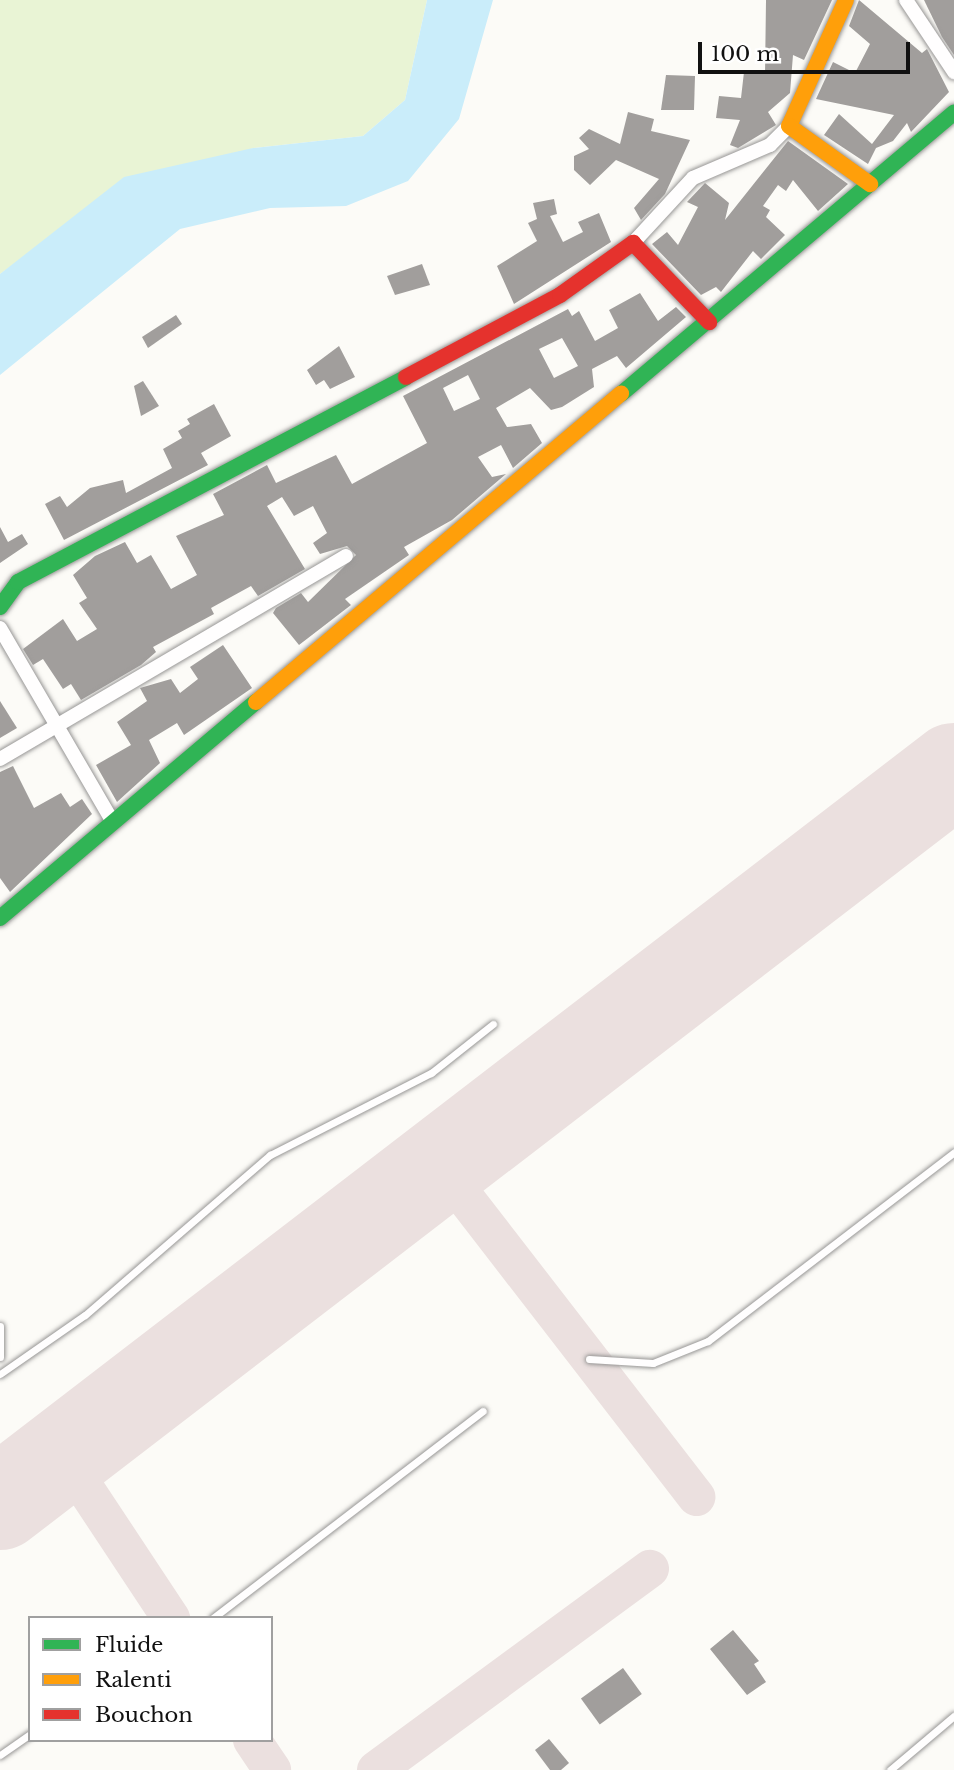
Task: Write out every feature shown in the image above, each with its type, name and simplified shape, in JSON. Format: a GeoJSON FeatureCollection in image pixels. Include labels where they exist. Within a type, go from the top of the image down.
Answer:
{"type":"FeatureCollection","features":[{"type":"Feature","properties":{"kind":"street"},"geometry":{"type":"LineString","coordinates":[[0,607],[18,582],[561,295],[633,243],[693,178],[770,145],[789,126],[846,0]]}},
{"type":"Feature","properties":{"kind":"street"},"geometry":{"type":"LineString","coordinates":[[906,0],[954,72]]}},
{"type":"Feature","properties":{"kind":"street"},"geometry":{"type":"LineString","coordinates":[[0,918],[954,113]]}},
{"type":"Feature","properties":{"kind":"street"},"geometry":{"type":"LineString","coordinates":[[789,126],[870,184]]}},
{"type":"Feature","properties":{"kind":"street"},"geometry":{"type":"LineString","coordinates":[[633,243],[709,322]]}},
{"type":"Feature","properties":{"kind":"street"},"geometry":{"type":"LineString","coordinates":[[0,759],[59,729],[346,556]]}},
{"type":"Feature","properties":{"kind":"street"},"geometry":{"type":"LineString","coordinates":[[0,628],[113,822]]}},
{"type":"Feature","properties":{"kind":"lane"},"geometry":{"type":"LineString","coordinates":[[2,1371],[85,1315],[270,1156],[430,1073],[493,1024]]}},
{"type":"Feature","properties":{"kind":"lane"},"geometry":{"type":"LineString","coordinates":[[589,1359],[653,1363],[708,1340],[954,1152]]}},
{"type":"Feature","properties":{"kind":"lane"},"geometry":{"type":"LineString","coordinates":[[0,1326],[0,1357]]}},
{"type":"Feature","properties":{"kind":"lane"},"geometry":{"type":"LineString","coordinates":[[216,1616],[483,1411]]}},
{"type":"Feature","properties":{"kind":"lane"},"geometry":{"type":"LineString","coordinates":[[890,1770],[954,1716]]}},
{"type":"Feature","properties":{"kind":"lane"},"geometry":{"type":"LineString","coordinates":[[0,1755],[28,1735]]}},
{"type":"Feature","properties":{"kind":"green space"},"geometry":{"type":"Polygon","coordinates":[[[0,0],[427,0],[405,100],[363,136],[253,148],[24,257],[0,274],[0,0]]]}},
{"type":"Feature","properties":{"kind":"water"},"geometry":{"type":"Polygon","coordinates":[[[427,0],[493,0],[459,119],[408,181],[346,206],[270,208],[180,229],[0,375],[0,274],[124,177],[253,148],[363,136],[405,100],[427,0]]]}},
{"type":"Feature","properties":{"kind":"building"},"geometry":{"type":"Polygon","coordinates":[[[766,0],[832,0],[804,60],[793,55],[790,93],[768,112],[776,125],[738,148],[730,145],[740,120],[716,118],[719,96],[741,98],[744,72],[765,74],[766,0]]]}},
{"type":"Feature","properties":{"kind":"building"},"geometry":{"type":"Polygon","coordinates":[[[859,0],[922,53],[927,49],[949,92],[911,132],[907,123],[893,141],[876,148],[868,164],[824,135],[839,114],[872,144],[894,115],[816,99],[833,62],[855,73],[870,44],[849,26],[859,0]]]}},
{"type":"Feature","properties":{"kind":"building"},"geometry":{"type":"Polygon","coordinates":[[[924,0],[954,0],[954,55],[942,37],[924,0]]]}},
{"type":"Feature","properties":{"kind":"building"},"geometry":{"type":"Polygon","coordinates":[[[666,75],[695,76],[694,110],[661,110],[666,75]]]}},
{"type":"Feature","properties":{"kind":"building"},"geometry":{"type":"Polygon","coordinates":[[[628,112],[654,119],[651,131],[690,140],[665,194],[641,220],[634,208],[659,179],[616,160],[590,185],[574,170],[574,156],[589,149],[579,138],[589,129],[620,144],[628,112]]]}},
{"type":"Feature","properties":{"kind":"building"},"geometry":{"type":"Polygon","coordinates":[[[788,141],[848,184],[818,211],[793,180],[786,191],[778,185],[763,206],[770,210],[766,217],[785,235],[761,259],[753,251],[721,292],[716,287],[701,295],[652,244],[667,232],[678,245],[698,207],[687,202],[705,183],[729,203],[725,220],[788,141]]]}},
{"type":"Feature","properties":{"kind":"building"},"geometry":{"type":"Polygon","coordinates":[[[554,199],[557,214],[550,216],[563,242],[583,232],[578,222],[599,213],[611,242],[514,304],[497,266],[537,241],[528,223],[537,219],[533,203],[554,199]]]}},
{"type":"Feature","properties":{"kind":"building"},"geometry":{"type":"Polygon","coordinates":[[[422,264],[430,285],[395,295],[387,276],[422,264]]]}},
{"type":"Feature","properties":{"kind":"building"},"geometry":{"type":"Polygon","coordinates":[[[640,293],[658,321],[676,307],[686,317],[626,368],[617,356],[592,369],[594,387],[562,407],[551,410],[530,388],[496,408],[507,427],[531,424],[542,443],[513,468],[501,445],[478,457],[492,477],[506,474],[452,520],[404,547],[409,555],[345,599],[351,605],[299,645],[273,613],[276,608],[301,593],[308,602],[356,555],[347,546],[320,554],[313,543],[327,533],[313,506],[294,516],[282,497],[267,506],[305,569],[258,596],[251,586],[211,608],[214,614],[153,647],[156,652],[141,665],[81,700],[71,684],[63,689],[43,659],[33,665],[23,649],[63,619],[77,641],[97,629],[79,603],[87,598],[73,575],[95,556],[125,542],[137,563],[151,555],[171,589],[197,575],[176,536],[224,515],[213,494],[267,465],[276,483],[336,455],[352,484],[427,443],[403,396],[568,309],[572,316],[579,311],[595,341],[618,328],[609,310],[640,293]],[[562,338],[539,349],[554,378],[578,366],[562,338]],[[468,375],[443,388],[454,411],[480,399],[468,375]]]}},
{"type":"Feature","properties":{"kind":"building"},"geometry":{"type":"Polygon","coordinates":[[[176,315],[182,324],[148,348],[142,337],[176,315]]]}},
{"type":"Feature","properties":{"kind":"building"},"geometry":{"type":"Polygon","coordinates":[[[339,346],[355,377],[330,389],[324,380],[316,385],[307,370],[339,346]]]}},
{"type":"Feature","properties":{"kind":"building"},"geometry":{"type":"Polygon","coordinates":[[[143,381],[159,406],[141,416],[134,386],[143,381]]]}},
{"type":"Feature","properties":{"kind":"building"},"geometry":{"type":"Polygon","coordinates":[[[214,404],[231,436],[201,453],[208,465],[64,540],[45,504],[60,496],[67,507],[90,488],[123,480],[126,493],[172,468],[163,449],[182,438],[178,431],[190,424],[187,419],[214,404]]]}},
{"type":"Feature","properties":{"kind":"building"},"geometry":{"type":"Polygon","coordinates":[[[0,527],[8,542],[22,534],[28,544],[0,563],[0,527]]]}},
{"type":"Feature","properties":{"kind":"building"},"geometry":{"type":"Polygon","coordinates":[[[223,645],[252,688],[184,735],[177,723],[149,740],[160,763],[117,802],[96,765],[131,745],[117,722],[147,701],[140,688],[171,679],[180,693],[198,679],[190,667],[223,645]]]}},
{"type":"Feature","properties":{"kind":"building"},"geometry":{"type":"Polygon","coordinates":[[[0,701],[17,728],[0,738],[0,701]]]}},
{"type":"Feature","properties":{"kind":"building"},"geometry":{"type":"Polygon","coordinates":[[[13,766],[34,808],[61,793],[70,807],[82,799],[92,814],[10,892],[0,878],[0,772],[13,766]]]}},
{"type":"Feature","properties":{"kind":"building"},"geometry":{"type":"Polygon","coordinates":[[[733,1630],[759,1661],[754,1664],[766,1682],[747,1695],[710,1649],[733,1630]]]}},
{"type":"Feature","properties":{"kind":"building"},"geometry":{"type":"Polygon","coordinates":[[[623,1668],[642,1694],[600,1724],[581,1699],[623,1668]]]}},
{"type":"Feature","properties":{"kind":"building"},"geometry":{"type":"Polygon","coordinates":[[[549,1739],[569,1763],[561,1770],[550,1770],[535,1750],[549,1739]]]}},
{"type":"Feature","properties":{"kind":"taxiway"},"geometry":{"type":"LineString","coordinates":[[439,1164],[696,1497]]}},
{"type":"Feature","properties":{"kind":"taxiway"},"geometry":{"type":"LineString","coordinates":[[63,1455],[170,1616]]}},
{"type":"Feature","properties":{"kind":"taxiway"},"geometry":{"type":"LineString","coordinates":[[376,1770],[650,1569]]}},
{"type":"Feature","properties":{"kind":"taxiway"},"geometry":{"type":"LineString","coordinates":[[253,1742],[272,1770]]}},
{"type":"Feature","properties":{"kind":"runway"},"geometry":{"type":"LineString","coordinates":[[0,1503],[954,770]]}},
{"type":"Feature","properties":{"kind":"traffic: fast"},"geometry":{"type":"LineString","coordinates":[[621,394],[954,113]]}},
{"type":"Feature","properties":{"kind":"traffic: fast"},"geometry":{"type":"LineString","coordinates":[[0,607],[18,582],[406,377]]}},
{"type":"Feature","properties":{"kind":"traffic: fast"},"geometry":{"type":"LineString","coordinates":[[0,918],[256,702]]}},
{"type":"Feature","properties":{"kind":"traffic: slow"},"geometry":{"type":"LineString","coordinates":[[846,0],[789,126],[870,184]]}},
{"type":"Feature","properties":{"kind":"traffic: slow"},"geometry":{"type":"LineString","coordinates":[[256,702],[621,394]]}},
{"type":"Feature","properties":{"kind":"traffic: jam"},"geometry":{"type":"LineString","coordinates":[[406,377],[560,295],[633,243],[709,322]]}}]}
